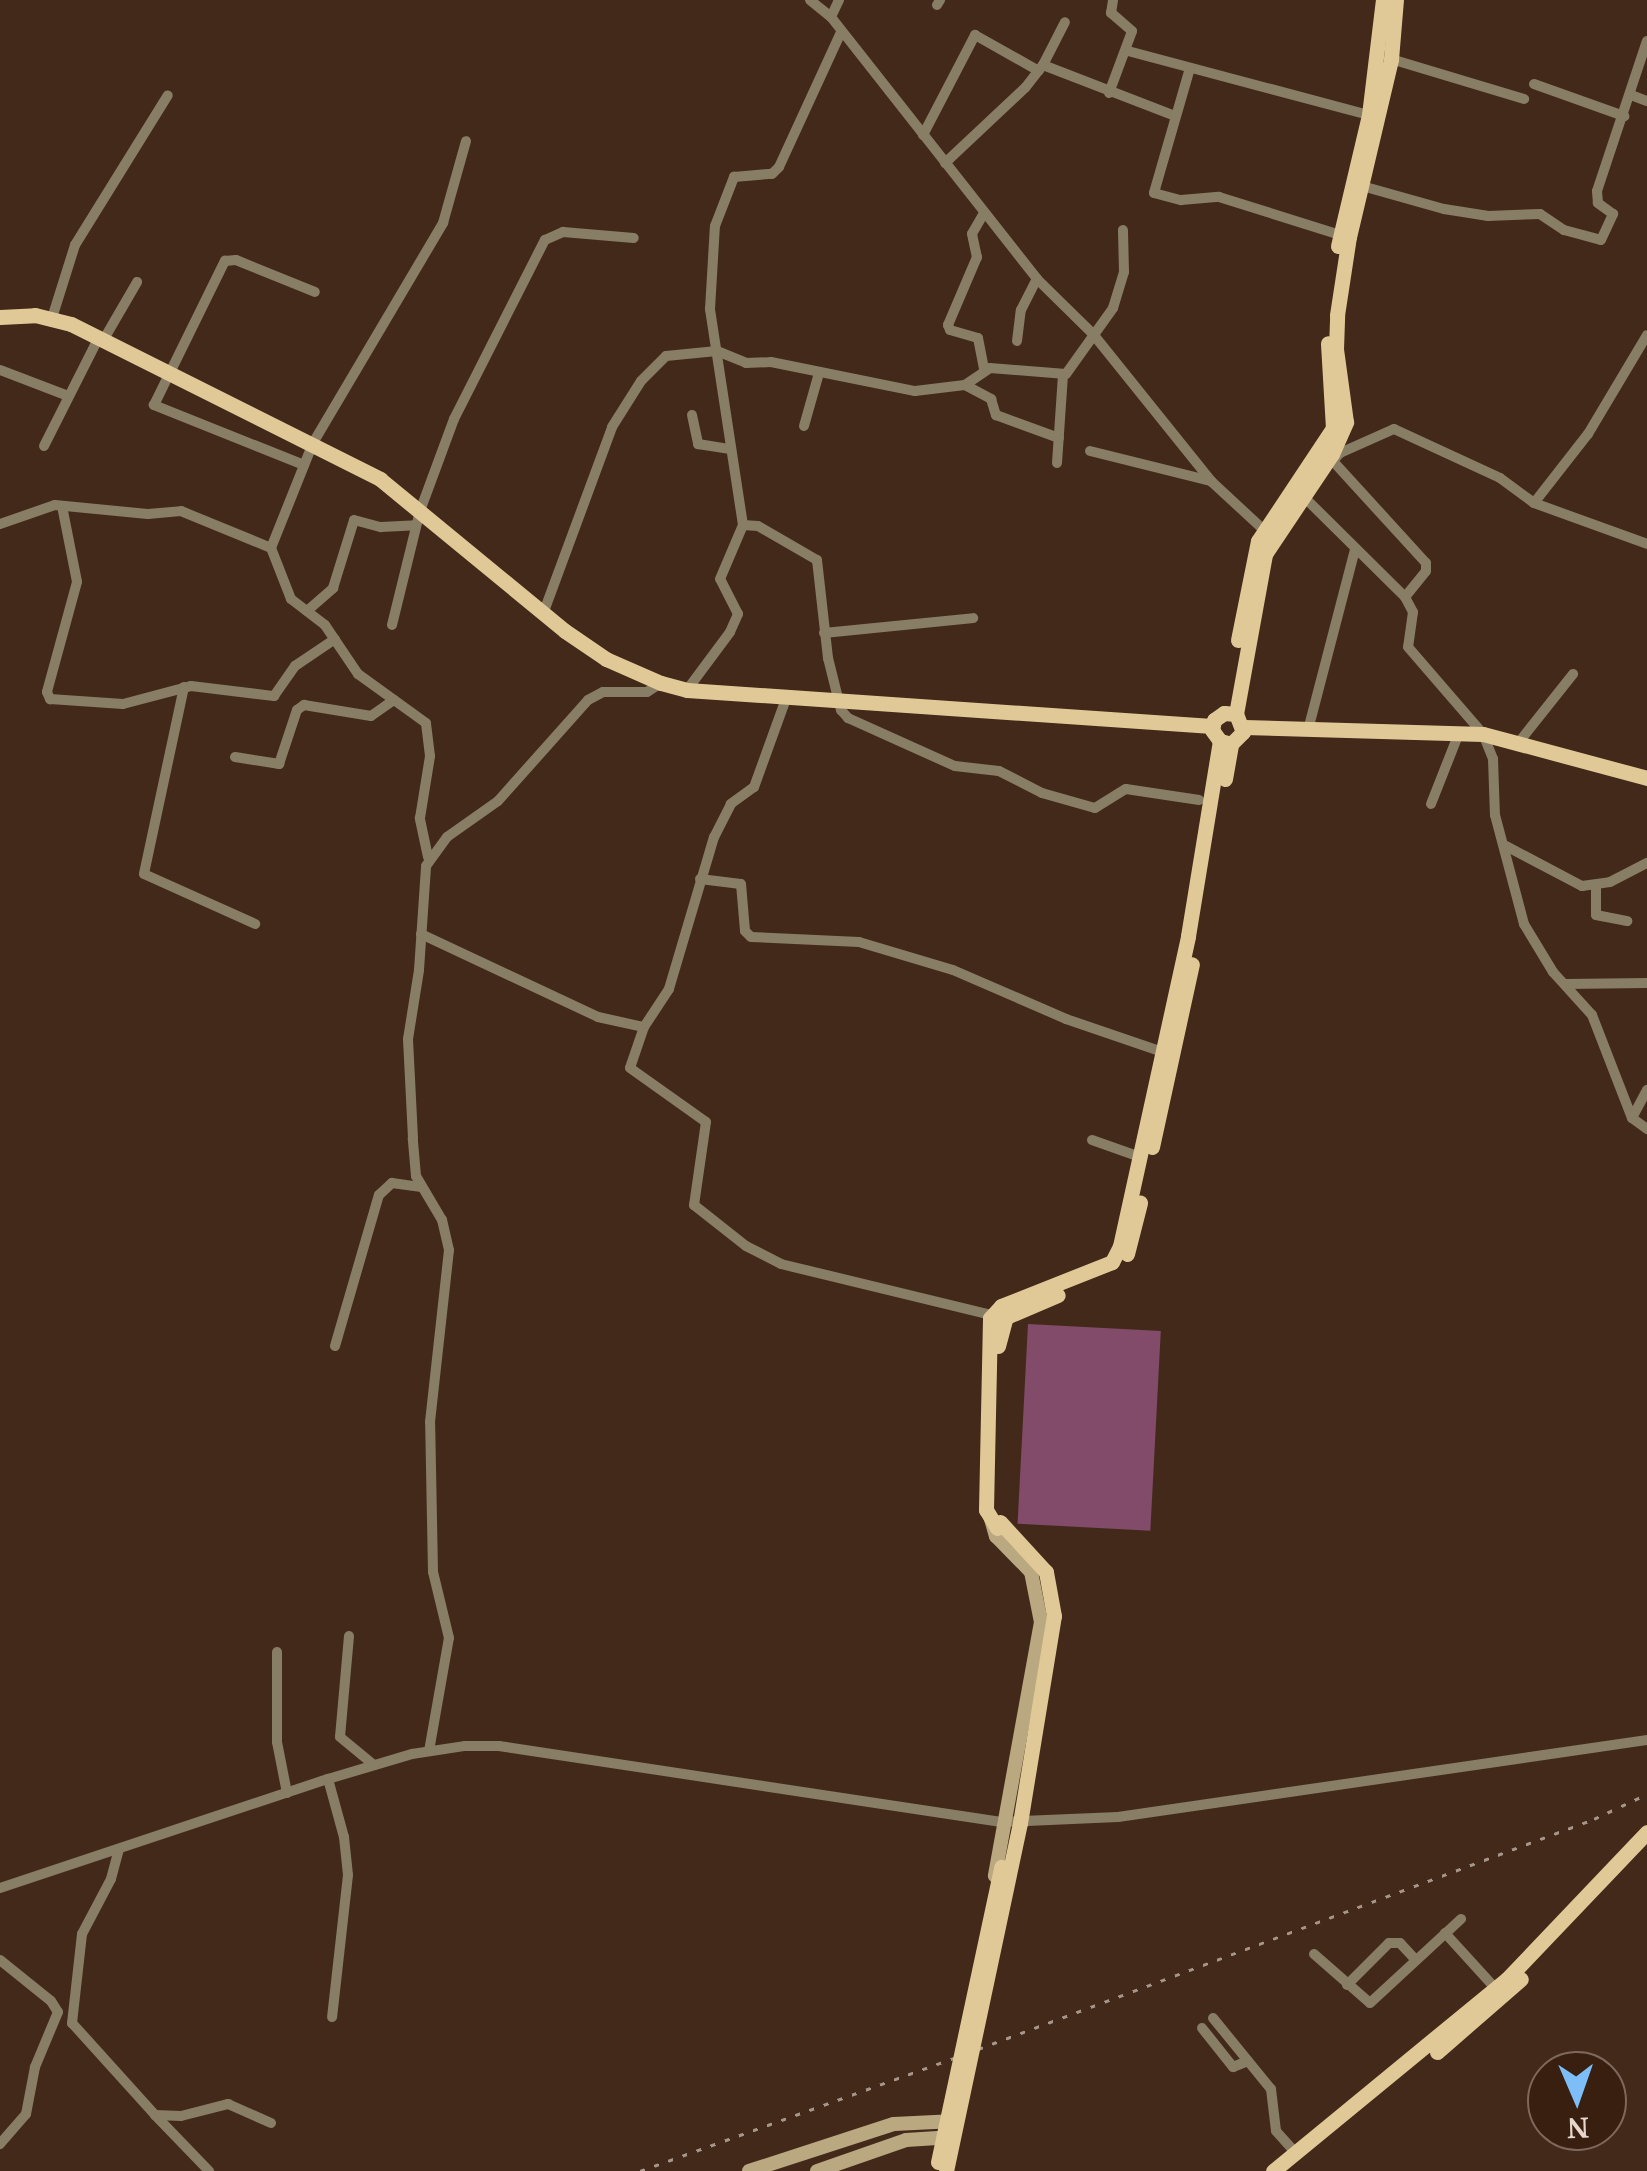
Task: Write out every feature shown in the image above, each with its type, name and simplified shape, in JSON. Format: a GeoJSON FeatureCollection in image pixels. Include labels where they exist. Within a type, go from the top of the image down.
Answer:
{"type":"FeatureCollection","features":[{"type":"Feature","properties":{"kind":"main road"},"geometry":{"type":"LineString","coordinates":[[0,316],[52,318],[101,338],[380,479],[418,518],[543,614],[606,659],[661,683],[686,690],[838,699],[1241,737],[1235,718],[1246,582],[1264,531],[1333,428],[1328,314],[1340,234],[1369,115],[1383,0]]}},
{"type":"Feature","properties":{"kind":"main road"},"geometry":{"type":"LineString","coordinates":[[949,2171],[1020,1823],[1054,1616],[1046,1572],[986,1510],[992,1315],[1001,1306],[1112,1262],[1140,1157],[1188,936],[1221,737],[1235,718],[1264,554],[1332,454],[1346,422],[1335,334],[1362,186],[1391,60],[1396,0]]}},
{"type":"Feature","properties":{"kind":"main road"},"geometry":{"type":"LineString","coordinates":[[1235,718],[1308,730],[1483,734],[1647,778]]}},
{"type":"Feature","properties":{"kind":"main road"},"geometry":{"type":"LineString","coordinates":[[934,2171],[1012,1822],[1047,1616],[1043,1586],[1033,1565],[996,1521],[993,1493],[1000,1329],[1009,1315],[1107,1276],[1120,1267],[1128,1251],[1200,932],[1221,737]]}},
{"type":"Feature","properties":{"kind":"main road"},"geometry":{"type":"LineString","coordinates":[[1273,2171],[1468,2020],[1647,1832]]}},
{"type":"Feature","properties":{"kind":"main road"},"geometry":{"type":"LineString","coordinates":[[1290,2171],[1468,2020],[1647,1845]]}},
{"type":"Feature","properties":{"kind":"street"},"geometry":{"type":"LineString","coordinates":[[810,0],[830,17],[1037,279],[1093,334],[1212,482],[1264,531]]}},
{"type":"Feature","properties":{"kind":"street"},"geometry":{"type":"LineString","coordinates":[[830,17],[840,0]]}},
{"type":"Feature","properties":{"kind":"street"},"geometry":{"type":"LineString","coordinates":[[1109,93],[1128,51],[1132,27],[1112,13],[1114,0]]}},
{"type":"Feature","properties":{"kind":"street"},"geometry":{"type":"LineString","coordinates":[[945,164],[1041,68],[1064,22]]}},
{"type":"Feature","properties":{"kind":"street"},"geometry":{"type":"LineString","coordinates":[[686,690],[736,621],[738,606],[720,579],[743,524],[710,309],[710,247],[728,188],[740,175],[772,174],[779,167],[842,32]]}},
{"type":"Feature","properties":{"kind":"street"},"geometry":{"type":"LineString","coordinates":[[922,135],[975,35],[1041,68],[1175,116]]}},
{"type":"Feature","properties":{"kind":"street"},"geometry":{"type":"LineString","coordinates":[[1362,186],[1444,209],[1488,216],[1540,214],[1564,230],[1602,240],[1613,214],[1598,203],[1597,191],[1647,42]]}},
{"type":"Feature","properties":{"kind":"street"},"geometry":{"type":"LineString","coordinates":[[1128,51],[1369,115]]}},
{"type":"Feature","properties":{"kind":"street"},"geometry":{"type":"LineString","coordinates":[[1391,60],[1524,99]]}},
{"type":"Feature","properties":{"kind":"street"},"geometry":{"type":"LineString","coordinates":[[1190,68],[1153,189],[1156,196],[1182,200],[1219,197],[1340,234]]}},
{"type":"Feature","properties":{"kind":"street"},"geometry":{"type":"LineString","coordinates":[[1534,84],[1624,116]]}},
{"type":"Feature","properties":{"kind":"street"},"geometry":{"type":"LineString","coordinates":[[1631,94],[1647,101]]}},
{"type":"Feature","properties":{"kind":"street"},"geometry":{"type":"LineString","coordinates":[[52,318],[63,274],[82,233],[168,95]]}},
{"type":"Feature","properties":{"kind":"street"},"geometry":{"type":"LineString","coordinates":[[429,1751],[449,1638],[434,1572],[430,1422],[449,1250],[442,1220],[420,1187],[414,1165],[408,1039],[428,858],[422,830],[430,756],[428,729],[423,717],[358,674],[335,639],[286,592],[271,548],[313,443],[426,258],[443,223],[466,141]]}},
{"type":"Feature","properties":{"kind":"street"},"geometry":{"type":"LineString","coordinates":[[984,213],[972,234],[977,257],[948,324],[950,330],[978,338],[984,370]]}},
{"type":"Feature","properties":{"kind":"street"},"geometry":{"type":"LineString","coordinates":[[543,614],[599,456],[641,381],[666,356],[717,351],[746,363],[771,362],[915,391],[965,385],[984,370],[1062,374],[1074,368],[1093,334],[1109,316],[1122,281],[1122,230]]}},
{"type":"Feature","properties":{"kind":"street"},"geometry":{"type":"LineString","coordinates":[[392,625],[418,518],[454,419],[545,240],[563,232],[634,238]]}},
{"type":"Feature","properties":{"kind":"street"},"geometry":{"type":"LineString","coordinates":[[304,466],[155,408],[225,261],[236,260],[315,292]]}},
{"type":"Feature","properties":{"kind":"street"},"geometry":{"type":"LineString","coordinates":[[1017,341],[1021,310],[1037,279]]}},
{"type":"Feature","properties":{"kind":"street"},"geometry":{"type":"LineString","coordinates":[[44,446],[68,396],[137,282]]}},
{"type":"Feature","properties":{"kind":"street"},"geometry":{"type":"LineString","coordinates":[[1534,503],[1588,434],[1647,336]]}},
{"type":"Feature","properties":{"kind":"street"},"geometry":{"type":"LineString","coordinates":[[0,370],[68,396]]}},
{"type":"Feature","properties":{"kind":"street"},"geometry":{"type":"LineString","coordinates":[[804,426],[819,373]]}},
{"type":"Feature","properties":{"kind":"street"},"geometry":{"type":"LineString","coordinates":[[1057,463],[1062,374]]}},
{"type":"Feature","properties":{"kind":"street"},"geometry":{"type":"LineString","coordinates":[[965,385],[991,399],[994,414],[1059,438]]}},
{"type":"Feature","properties":{"kind":"street"},"geometry":{"type":"LineString","coordinates":[[692,415],[698,444],[729,449]]}},
{"type":"Feature","properties":{"kind":"street"},"geometry":{"type":"LineString","coordinates":[[1405,597],[1426,571],[1426,563],[1334,464],[1340,452],[1388,431],[1401,430],[1500,478],[1534,503],[1647,544]]}},
{"type":"Feature","properties":{"kind":"street"},"geometry":{"type":"LineString","coordinates":[[1090,451],[1212,482]]}},
{"type":"Feature","properties":{"kind":"street"},"geometry":{"type":"LineString","coordinates":[[1303,496],[1405,597],[1413,612],[1408,647],[1483,734],[1494,759],[1495,815],[1524,924],[1598,1027],[1632,1118],[1647,1129]]}},
{"type":"Feature","properties":{"kind":"street"},"geometry":{"type":"LineString","coordinates":[[0,524],[38,508],[62,506],[148,514],[180,511],[271,548]]}},
{"type":"Feature","properties":{"kind":"street"},"geometry":{"type":"LineString","coordinates":[[62,506],[76,592],[48,697],[114,704],[184,687],[274,696],[290,670],[335,639]]}},
{"type":"Feature","properties":{"kind":"street"},"geometry":{"type":"LineString","coordinates":[[307,611],[333,588],[354,520],[381,527],[418,518]]}},
{"type":"Feature","properties":{"kind":"street"},"geometry":{"type":"LineString","coordinates":[[743,524],[758,526],[817,560],[824,633],[838,699],[848,718],[956,766],[999,770],[1042,793],[1075,803],[1101,807],[1126,789],[1199,800]]}},
{"type":"Feature","properties":{"kind":"street"},"geometry":{"type":"LineString","coordinates":[[1308,730],[1355,550]]}},
{"type":"Feature","properties":{"kind":"street"},"geometry":{"type":"LineString","coordinates":[[824,633],[973,618]]}},
{"type":"Feature","properties":{"kind":"street"},"geometry":{"type":"LineString","coordinates":[[1519,742],[1572,674]]}},
{"type":"Feature","properties":{"kind":"street"},"geometry":{"type":"LineString","coordinates":[[428,858],[447,838],[498,801],[596,694],[648,692],[661,683]]}},
{"type":"Feature","properties":{"kind":"street"},"geometry":{"type":"LineString","coordinates":[[184,687],[145,877],[255,924]]}},
{"type":"Feature","properties":{"kind":"street"},"geometry":{"type":"LineString","coordinates":[[787,696],[754,787],[730,804],[700,879],[669,989],[644,1027],[630,1064],[633,1072],[699,1115],[707,1127],[694,1197],[698,1209],[746,1246],[781,1264],[992,1315]]}},
{"type":"Feature","properties":{"kind":"street"},"geometry":{"type":"LineString","coordinates":[[235,757],[279,764],[300,707],[371,716],[394,700]]}},
{"type":"Feature","properties":{"kind":"street"},"geometry":{"type":"LineString","coordinates":[[1431,804],[1459,734]]}},
{"type":"Feature","properties":{"kind":"street"},"geometry":{"type":"LineString","coordinates":[[1506,846],[1571,883],[1596,886],[1647,863]]}},
{"type":"Feature","properties":{"kind":"street"},"geometry":{"type":"LineString","coordinates":[[700,879],[741,884],[745,932],[752,937],[859,942],[953,970],[1066,1019],[1160,1051]]}},
{"type":"Feature","properties":{"kind":"street"},"geometry":{"type":"LineString","coordinates":[[1596,886],[1596,916],[1627,920]]}},
{"type":"Feature","properties":{"kind":"street"},"geometry":{"type":"LineString","coordinates":[[421,934],[598,1017],[644,1027]]}},
{"type":"Feature","properties":{"kind":"street"},"geometry":{"type":"LineString","coordinates":[[1565,984],[1647,983]]}},
{"type":"Feature","properties":{"kind":"street"},"geometry":{"type":"LineString","coordinates":[[1632,1118],[1647,1090]]}},
{"type":"Feature","properties":{"kind":"street"},"geometry":{"type":"LineString","coordinates":[[1092,1140],[1140,1157]]}},
{"type":"Feature","properties":{"kind":"street"},"geometry":{"type":"LineString","coordinates":[[335,1346],[379,1195],[392,1183],[420,1187]]}},
{"type":"Feature","properties":{"kind":"street"},"geometry":{"type":"LineString","coordinates":[[934,2171],[1007,1822],[1040,1605],[1031,1572],[996,1536],[996,1521]]}},
{"type":"Feature","properties":{"kind":"street"},"geometry":{"type":"LineString","coordinates":[[949,2171],[1026,1822],[1058,1596],[1052,1573],[1038,1552],[996,1521]]}},
{"type":"Feature","properties":{"kind":"street"},"geometry":{"type":"LineString","coordinates":[[349,1636],[340,1737],[374,1765]]}},
{"type":"Feature","properties":{"kind":"street"},"geometry":{"type":"LineString","coordinates":[[276,1652],[277,1742],[286,1793]]}},
{"type":"Feature","properties":{"kind":"street"},"geometry":{"type":"LineString","coordinates":[[0,1888],[328,1779],[429,1751],[499,1746],[818,1797],[1026,1822],[1136,1814],[1647,1740]]}},
{"type":"Feature","properties":{"kind":"street"},"geometry":{"type":"LineString","coordinates":[[328,1779],[344,1837],[348,1875],[332,2018]]}},
{"type":"Feature","properties":{"kind":"street"},"geometry":{"type":"LineString","coordinates":[[118,1848],[111,1879],[86,1919],[70,2014],[78,2032],[209,2171]]}},
{"type":"Feature","properties":{"kind":"street"},"geometry":{"type":"LineString","coordinates":[[1314,1954],[1370,2003],[1462,1919]]}},
{"type":"Feature","properties":{"kind":"street"},"geometry":{"type":"LineString","coordinates":[[1445,1933],[1496,1990]]}},
{"type":"Feature","properties":{"kind":"street"},"geometry":{"type":"LineString","coordinates":[[1347,1985],[1388,1943],[1400,1943],[1416,1960]]}},
{"type":"Feature","properties":{"kind":"street"},"geometry":{"type":"LineString","coordinates":[[0,1960],[51,2001],[58,2012],[35,2067],[26,2114],[0,2144]]}},
{"type":"Feature","properties":{"kind":"street"},"geometry":{"type":"LineString","coordinates":[[1213,2018],[1275,2098],[1276,2131],[1296,2153]]}},
{"type":"Feature","properties":{"kind":"street"},"geometry":{"type":"LineString","coordinates":[[1202,2028],[1234,2067],[1248,2061]]}},
{"type":"Feature","properties":{"kind":"street"},"geometry":{"type":"LineString","coordinates":[[155,2115],[181,2116],[228,2104],[271,2123]]}},
{"type":"Feature","properties":{"kind":"street"},"geometry":{"type":"LineString","coordinates":[[817,2171],[962,2121]]}},
{"type":"Feature","properties":{"kind":"street"},"geometry":{"type":"LineString","coordinates":[[749,2171],[894,2124],[940,2128],[958,2138]]}},
{"type":"Feature","properties":{"kind":"shaded area"},"geometry":{"type":"Polygon","coordinates":[[[1028,1324],[1161,1331],[1150,1531],[1018,1524],[1028,1324]]]}},
{"type":"Feature","properties":{"kind":"railway"},"geometry":{"type":"LineString","coordinates":[[640,2171],[1594,1819],[1647,1794]]}}]}
